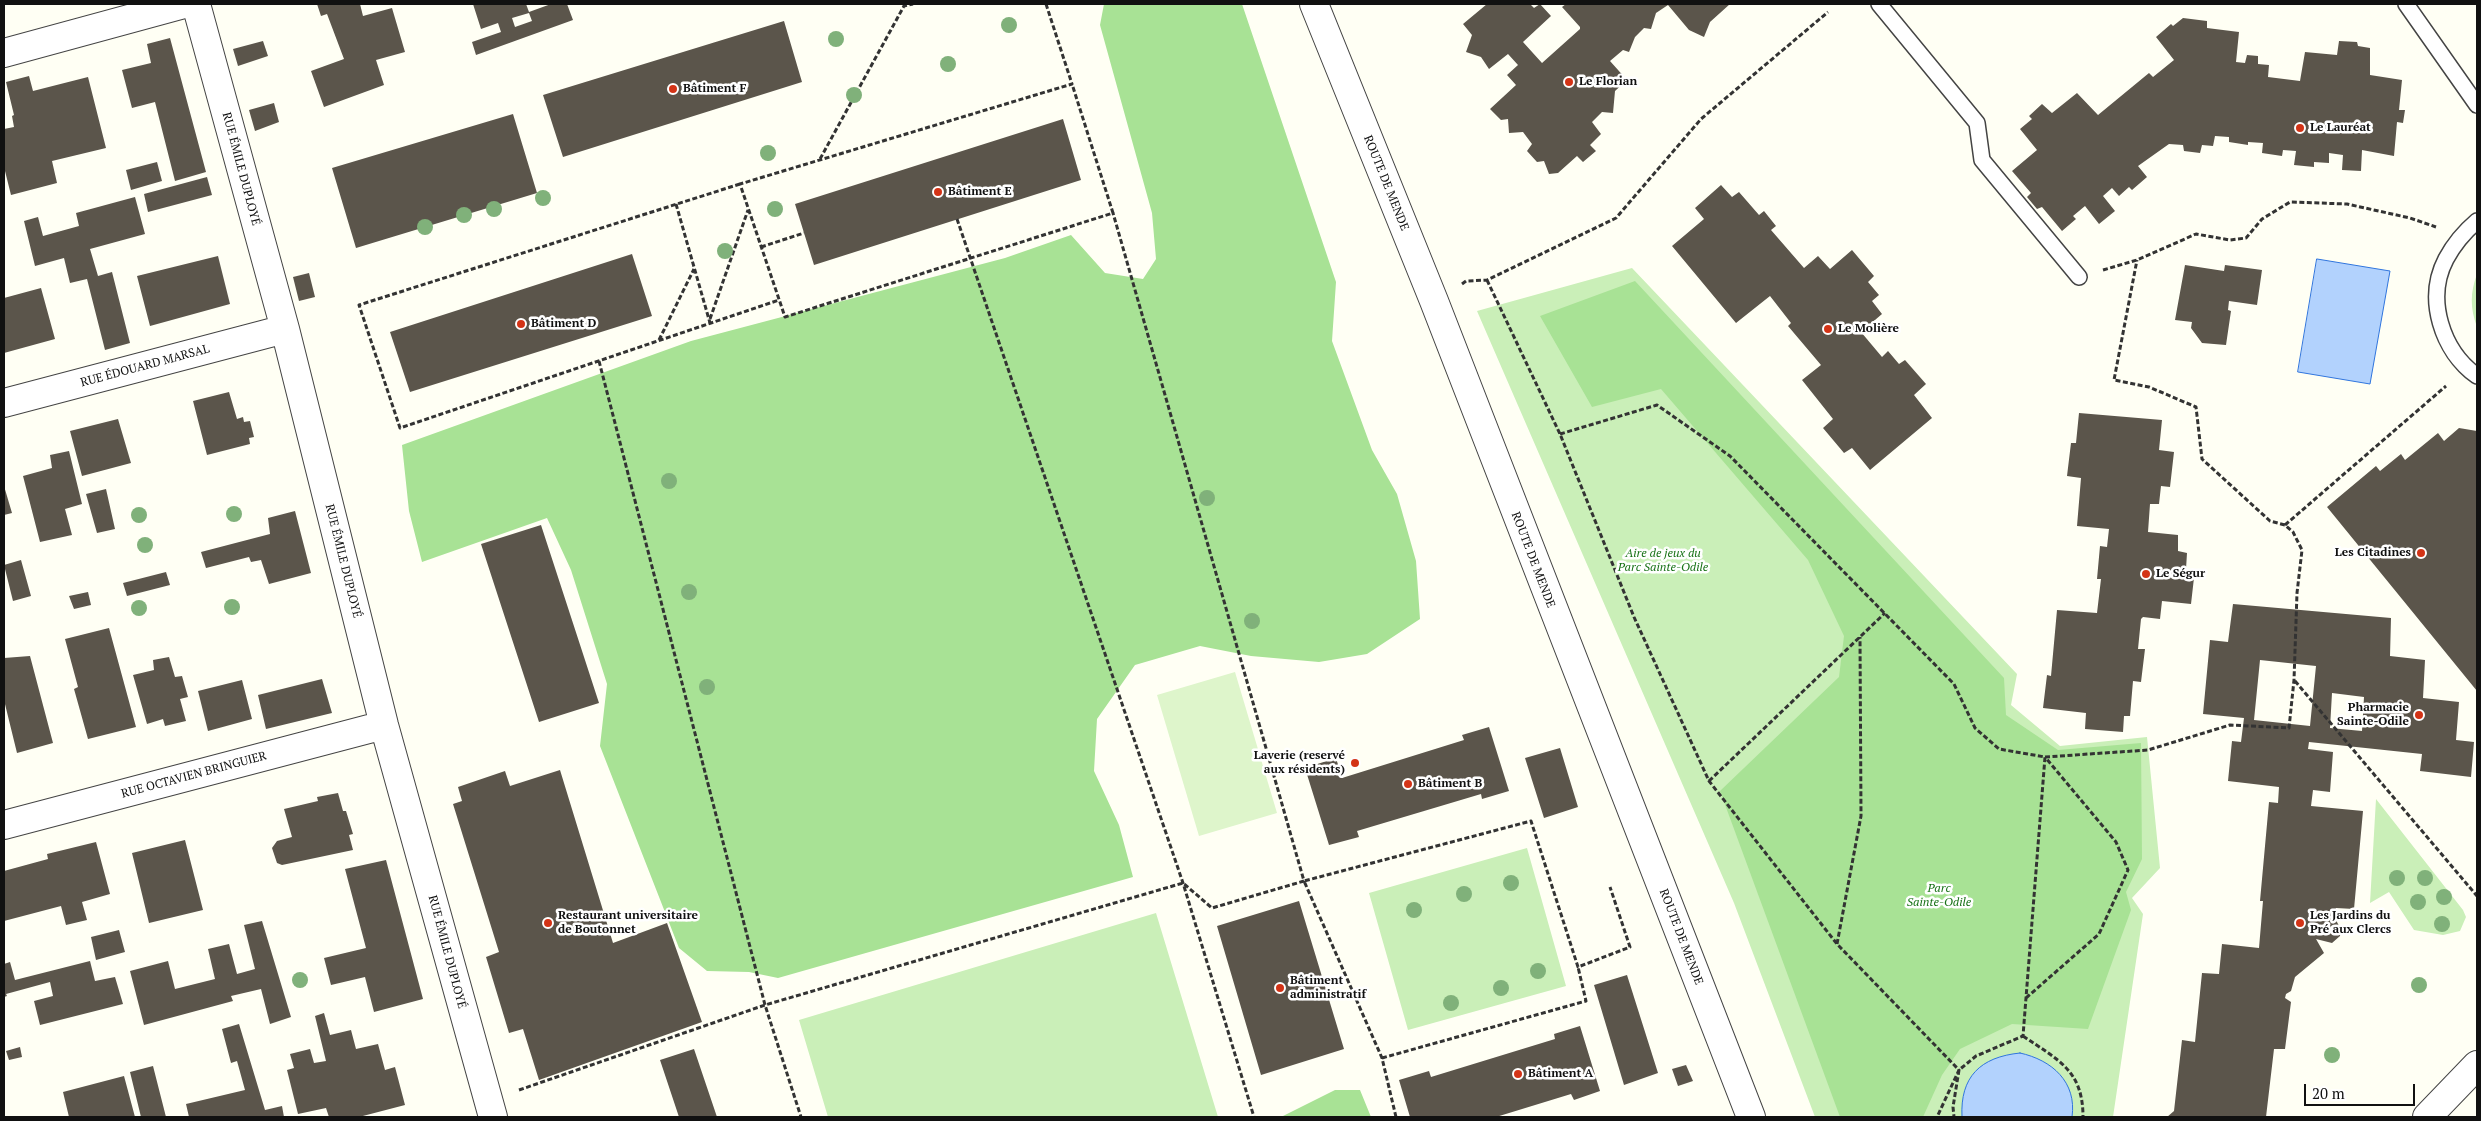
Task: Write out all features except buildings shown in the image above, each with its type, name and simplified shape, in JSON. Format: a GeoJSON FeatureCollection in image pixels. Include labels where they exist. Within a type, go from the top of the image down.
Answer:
{"type":"FeatureCollection","features":[{"type":"Feature","properties":{"kind":"street"},"geometry":{"type":"LineString","coordinates":[[4,53],[184,4]]}},
{"type":"Feature","properties":{"kind":"street","name":"RUE ÉMILE DUPLOYÉ"},"geometry":{"type":"LineString","coordinates":[[196,4],[285,329],[384,725],[490,1109]]}},
{"type":"Feature","properties":{"kind":"street","name":"ROUTE DE MENDE"},"geometry":{"type":"LineString","coordinates":[[1314,4],[1434,301],[1752,1117]]}},
{"type":"Feature","properties":{"kind":"street","name":"RUE ÉDOUARD MARSAL"},"geometry":{"type":"LineString","coordinates":[[4,403],[285,329]]}},
{"type":"Feature","properties":{"kind":"street","name":"RUE OCTAVIEN BRINGUIER"},"geometry":{"type":"LineString","coordinates":[[4,825],[384,725]]}},
{"type":"Feature","properties":{"kind":"street"},"geometry":{"type":"LineString","coordinates":[[2427,1117],[2477,1065]]}},
{"type":"Feature","properties":{"kind":"lane"},"geometry":{"type":"LineString","coordinates":[[1879,4],[1977,123],[1982,160],[2078,277]]}},
{"type":"Feature","properties":{"kind":"lane"},"geometry":{"type":"LineString","coordinates":[[2406,4],[2477,105]]}},
{"type":"Feature","properties":{"kind":"lane"},"geometry":{"type":"LineString","coordinates":[[2472,372],[2448,345],[2438,318],[2437,289],[2445,261],[2460,236],[2477,221]]}},
{"type":"Feature","properties":{"kind":"path"},"geometry":{"type":"LineString","coordinates":[[820,160],[904,5],[913,4]]}},
{"type":"Feature","properties":{"kind":"path"},"geometry":{"type":"LineString","coordinates":[[1046,4],[1113,213],[1304,881],[1382,1058],[1396,1117]]}},
{"type":"Feature","properties":{"kind":"path"},"geometry":{"type":"LineString","coordinates":[[1434,301],[1466,281],[1487,280],[1616,218],[1701,119],[1828,12]]}},
{"type":"Feature","properties":{"kind":"path"},"geometry":{"type":"LineString","coordinates":[[779,300],[400,428],[359,305],[740,184],[1072,84]]}},
{"type":"Feature","properties":{"kind":"path"},"geometry":{"type":"LineString","coordinates":[[740,184],[785,317],[970,256],[1113,213]]}},
{"type":"Feature","properties":{"kind":"path"},"geometry":{"type":"LineString","coordinates":[[2078,277],[2137,260],[2196,234],[2230,240],[2246,238],[2262,219],[2290,202],[2347,204],[2410,218],[2460,236]]}},
{"type":"Feature","properties":{"kind":"path"},"geometry":{"type":"LineString","coordinates":[[676,204],[710,322]]}},
{"type":"Feature","properties":{"kind":"path"},"geometry":{"type":"LineString","coordinates":[[710,322],[748,208]]}},
{"type":"Feature","properties":{"kind":"path"},"geometry":{"type":"LineString","coordinates":[[957,219],[1183,884],[1254,1117]]}},
{"type":"Feature","properties":{"kind":"path"},"geometry":{"type":"LineString","coordinates":[[761,247],[804,233]]}},
{"type":"Feature","properties":{"kind":"path"},"geometry":{"type":"LineString","coordinates":[[1560,434],[1657,406],[1730,456],[1954,684],[1975,728],[1999,749],[2044,757],[2148,750],[2230,725],[2289,728],[2294,680],[2297,593],[2302,550],[2293,532],[2285,525],[2270,521],[2202,459],[2196,407],[2149,387],[2114,380],[2137,260]]}},
{"type":"Feature","properties":{"kind":"path"},"geometry":{"type":"LineString","coordinates":[[658,341],[694,269]]}},
{"type":"Feature","properties":{"kind":"path"},"geometry":{"type":"LineString","coordinates":[[1487,280],[1560,434],[1634,617],[1709,781],[1837,944],[1959,1070]]}},
{"type":"Feature","properties":{"kind":"path"},"geometry":{"type":"LineString","coordinates":[[599,361],[765,1005],[801,1117]]}},
{"type":"Feature","properties":{"kind":"path"},"geometry":{"type":"LineString","coordinates":[[2285,525],[2472,372]]}},
{"type":"Feature","properties":{"kind":"path"},"geometry":{"type":"LineString","coordinates":[[1709,781],[1885,613]]}},
{"type":"Feature","properties":{"kind":"path"},"geometry":{"type":"LineString","coordinates":[[1837,944],[1861,816],[1860,638]]}},
{"type":"Feature","properties":{"kind":"path"},"geometry":{"type":"LineString","coordinates":[[2294,680],[2477,896]]}},
{"type":"Feature","properties":{"kind":"path"},"geometry":{"type":"LineString","coordinates":[[2023,1036],[2044,757]]}},
{"type":"Feature","properties":{"kind":"path"},"geometry":{"type":"LineString","coordinates":[[2026,998],[2099,934],[2128,870],[2116,842],[2044,757]]}},
{"type":"Feature","properties":{"kind":"path"},"geometry":{"type":"LineString","coordinates":[[1183,884],[1212,908],[1304,881],[1531,821],[1578,967],[1586,1001],[1382,1058]]}},
{"type":"Feature","properties":{"kind":"path"},"geometry":{"type":"LineString","coordinates":[[490,1109],[765,1005],[1183,884]]}},
{"type":"Feature","properties":{"kind":"path"},"geometry":{"type":"LineString","coordinates":[[1578,967],[1630,947],[1610,887]]}},
{"type":"Feature","properties":{"kind":"path"},"geometry":{"type":"LineString","coordinates":[[1937,1117],[1959,1070],[1976,1056],[2023,1036]]}},
{"type":"Feature","properties":{"kind":"path"},"geometry":{"type":"LineString","coordinates":[[2023,1036],[2062,1061],[2076,1079],[2083,1100],[2083,1117]]}},
{"type":"Feature","properties":{"kind":"path"},"geometry":{"type":"LineString","coordinates":[[1954,1117],[1953,1108],[1959,1070]]}},
{"type":"Feature","properties":{"kind":"green space"},"geometry":{"type":"Polygon","coordinates":[[[1104,4],[1242,4],[1336,282],[1332,341],[1372,450],[1397,494],[1416,561],[1420,619],[1367,654],[1319,662],[1251,656],[1200,646],[1135,665],[1097,719],[1094,771],[1119,825],[1133,877],[778,978],[749,972],[707,971],[679,948],[600,746],[607,684],[571,570],[547,518],[422,562],[409,511],[402,445],[691,341],[1005,258],[1071,235],[1105,273],[1143,279],[1156,259],[1152,213],[1100,25],[1104,4]]]}},
{"type":"Feature","properties":{"kind":"green space","name":"Parc Sainte-Odile"},"geometry":{"type":"Polygon","coordinates":[[[1632,268],[2017,674],[2011,705],[2060,746],[2147,737],[2160,868],[2132,898],[2143,914],[2113,1117],[1815,1117],[1734,903],[1477,311],[1632,268]]]}},
{"type":"Feature","properties":{"kind":"green space"},"geometry":{"type":"Polygon","coordinates":[[[2477,274],[2477,327],[2472,300],[2477,274]]]}},
{"type":"Feature","properties":{"kind":"green space"},"geometry":{"type":"Polygon","coordinates":[[[1635,281],[2004,678],[2006,715],[2058,750],[2141,743],[2142,859],[2126,892],[2131,910],[2088,1029],[2012,1024],[1960,1049],[1942,1075],[1923,1117],[1840,1117],[1720,791],[1839,677],[1844,636],[1808,560],[1661,389],[1592,407],[1540,316],[1635,281]]]}},
{"type":"Feature","properties":{"kind":"green space"},"geometry":{"type":"Polygon","coordinates":[[[1235,672],[1277,813],[1199,836],[1157,695],[1235,672]]]}},
{"type":"Feature","properties":{"kind":"green space"},"geometry":{"type":"Polygon","coordinates":[[[2376,799],[2463,910],[2466,917],[2460,931],[2443,935],[2414,930],[2389,892],[2370,903],[2376,799]]]}},
{"type":"Feature","properties":{"kind":"green space"},"geometry":{"type":"Polygon","coordinates":[[[1527,848],[1566,986],[1408,1030],[1369,893],[1527,848]]]}},
{"type":"Feature","properties":{"kind":"green space"},"geometry":{"type":"Polygon","coordinates":[[[1156,913],[1218,1117],[828,1117],[799,1020],[1156,913]]]}},
{"type":"Feature","properties":{"kind":"green space"},"geometry":{"type":"Polygon","coordinates":[[[1335,1090],[1360,1090],[1371,1117],[1281,1117],[1335,1090]]]}},
{"type":"Feature","properties":{"kind":"water"},"geometry":{"type":"Polygon","coordinates":[[[2317,259],[2390,271],[2370,384],[2298,372],[2317,259]]]}},
{"type":"Feature","properties":{"kind":"water"},"geometry":{"type":"Polygon","coordinates":[[[2020,1053],[2042,1061],[2060,1075],[2070,1093],[2073,1104],[2072,1117],[1962,1117],[1962,1103],[1965,1091],[1969,1080],[1975,1072],[1984,1064],[1994,1059],[2020,1053]]]}},
{"type":"Feature","properties":{"kind":"place","name":"Le Florian"},"geometry":{"type":"Point","coordinates":[1569,82]}},
{"type":"Feature","properties":{"kind":"place","name":"Bâtiment F"},"geometry":{"type":"Point","coordinates":[673,89]}},
{"type":"Feature","properties":{"kind":"place","name":"Le Lauréat"},"geometry":{"type":"Point","coordinates":[2300,128]}},
{"type":"Feature","properties":{"kind":"place","name":"Bâtiment E"},"geometry":{"type":"Point","coordinates":[938,192]}},
{"type":"Feature","properties":{"kind":"place","name":"Bâtiment D"},"geometry":{"type":"Point","coordinates":[521,324]}},
{"type":"Feature","properties":{"kind":"place","name":"Le Molière"},"geometry":{"type":"Point","coordinates":[1828,329]}},
{"type":"Feature","properties":{"kind":"place","name":"Les Citadines"},"geometry":{"type":"Point","coordinates":[2421,553]}},
{"type":"Feature","properties":{"kind":"place","name":"Le Ségur"},"geometry":{"type":"Point","coordinates":[2146,574]}},
{"type":"Feature","properties":{"kind":"place","name":"Pharmacie Sainte-Odile"},"geometry":{"type":"Point","coordinates":[2419,715]}},
{"type":"Feature","properties":{"kind":"place","name":"Laverie (reservé aux résidents)"},"geometry":{"type":"Point","coordinates":[1355,763]}},
{"type":"Feature","properties":{"kind":"place","name":"Bâtiment B"},"geometry":{"type":"Point","coordinates":[1408,784]}},
{"type":"Feature","properties":{"kind":"place","name":"Restaurant universitaire de Boutonnet"},"geometry":{"type":"Point","coordinates":[548,923]}},
{"type":"Feature","properties":{"kind":"place","name":"Les Jardins du Pré aux Clercs"},"geometry":{"type":"Point","coordinates":[2300,923]}},
{"type":"Feature","properties":{"kind":"place","name":"Bâtiment administratif"},"geometry":{"type":"Point","coordinates":[1280,988]}},
{"type":"Feature","properties":{"kind":"place","name":"Bâtiment A"},"geometry":{"type":"Point","coordinates":[1518,1074]}},
{"type":"Feature","properties":{"kind":"park label","name":"Aire de jeux du Parc Sainte-Odile"},"geometry":{"type":"Point","coordinates":[1663,561]}}]}
